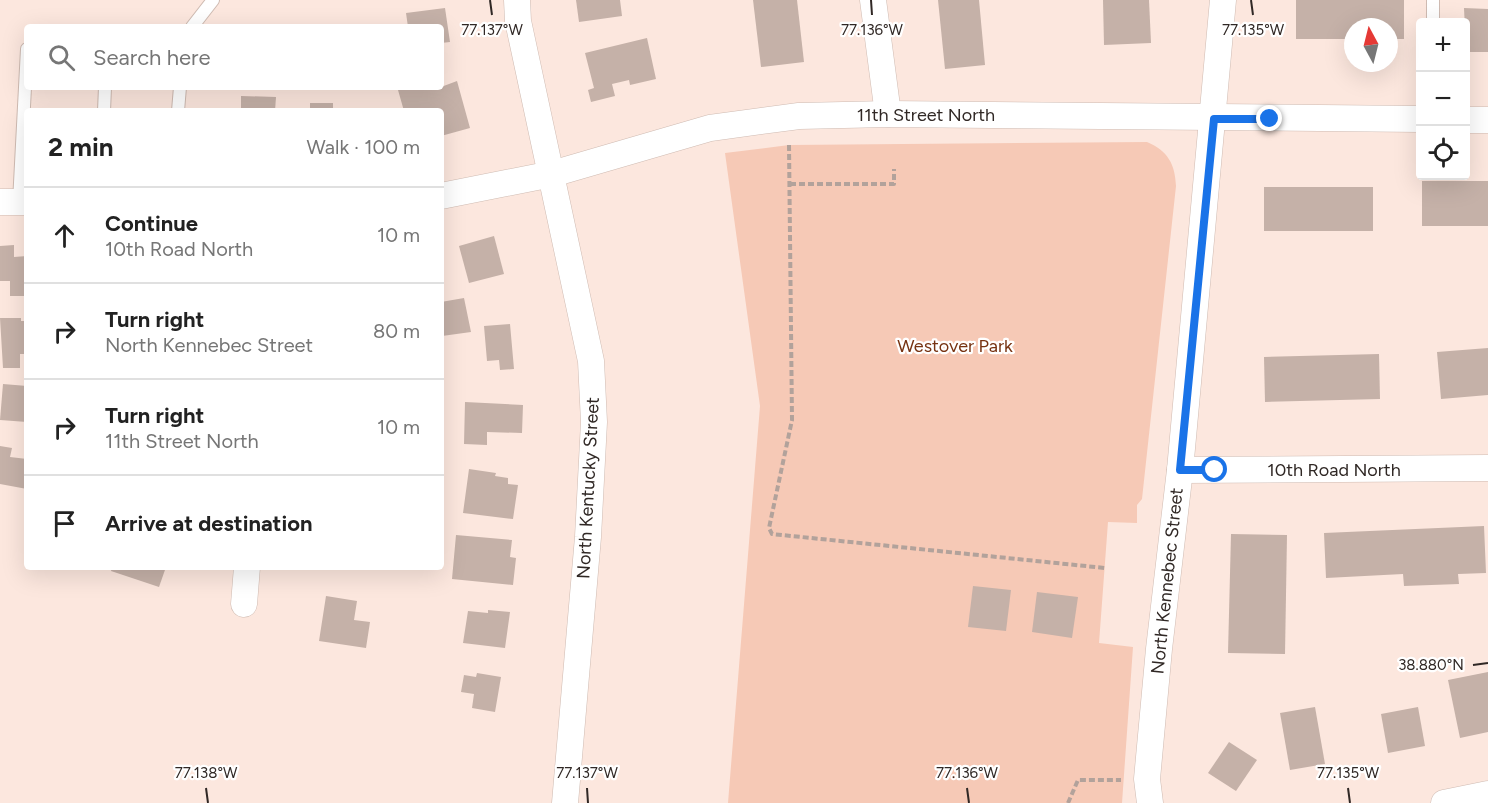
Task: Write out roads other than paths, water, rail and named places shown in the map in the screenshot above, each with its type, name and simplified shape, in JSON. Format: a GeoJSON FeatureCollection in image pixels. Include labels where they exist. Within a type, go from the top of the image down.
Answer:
{"type":"FeatureCollection","features":[{"type":"Feature","properties":{"kind":"street","name":"North Kentucky Street"},"geometry":{"type":"LineString","coordinates":[[517,0],[518,21],[591,361],[594,422],[588,537],[565,803]]}},
{"type":"Feature","properties":{"kind":"street"},"geometry":{"type":"LineString","coordinates":[[873,0],[888,114]]}},
{"type":"Feature","properties":{"kind":"street","name":"North Kennebec Street"},"geometry":{"type":"LineString","coordinates":[[1148,791],[1214,119],[1223,0]]}},
{"type":"Feature","properties":{"kind":"street","name":"11th Street North"},"geometry":{"type":"LineString","coordinates":[[444,195],[552,174],[710,128],[799,116],[888,114],[1214,119],[1416,119]]}},
{"type":"Feature","properties":{"kind":"street"},"geometry":{"type":"LineString","coordinates":[[1470,120],[1488,120]]}},
{"type":"Feature","properties":{"kind":"street","name":"10th Road North"},"geometry":{"type":"LineString","coordinates":[[1180,470],[1488,468]]}},
{"type":"Feature","properties":{"kind":"street"},"geometry":{"type":"LineString","coordinates":[[244,604],[247,570]]}},
{"type":"Feature","properties":{"kind":"street"},"geometry":{"type":"LineString","coordinates":[[1444,803],[1488,794]]}},
{"type":"Feature","properties":{"kind":"lane"},"geometry":{"type":"LineString","coordinates":[[194,24],[213,0]]}},
{"type":"Feature","properties":{"kind":"lane"},"geometry":{"type":"LineString","coordinates":[[1433,0],[1433,18]]}},
{"type":"Feature","properties":{"kind":"lane"},"geometry":{"type":"LineString","coordinates":[[15,202],[24,87]]}},
{"type":"Feature","properties":{"kind":"lane"},"geometry":{"type":"LineString","coordinates":[[104,108],[105,90]]}},
{"type":"Feature","properties":{"kind":"lane"},"geometry":{"type":"LineString","coordinates":[[178,108],[180,90]]}},
{"type":"Feature","properties":{"kind":"park label","name":"Westover Park"},"geometry":{"type":"Point","coordinates":[955,346]}}]}
